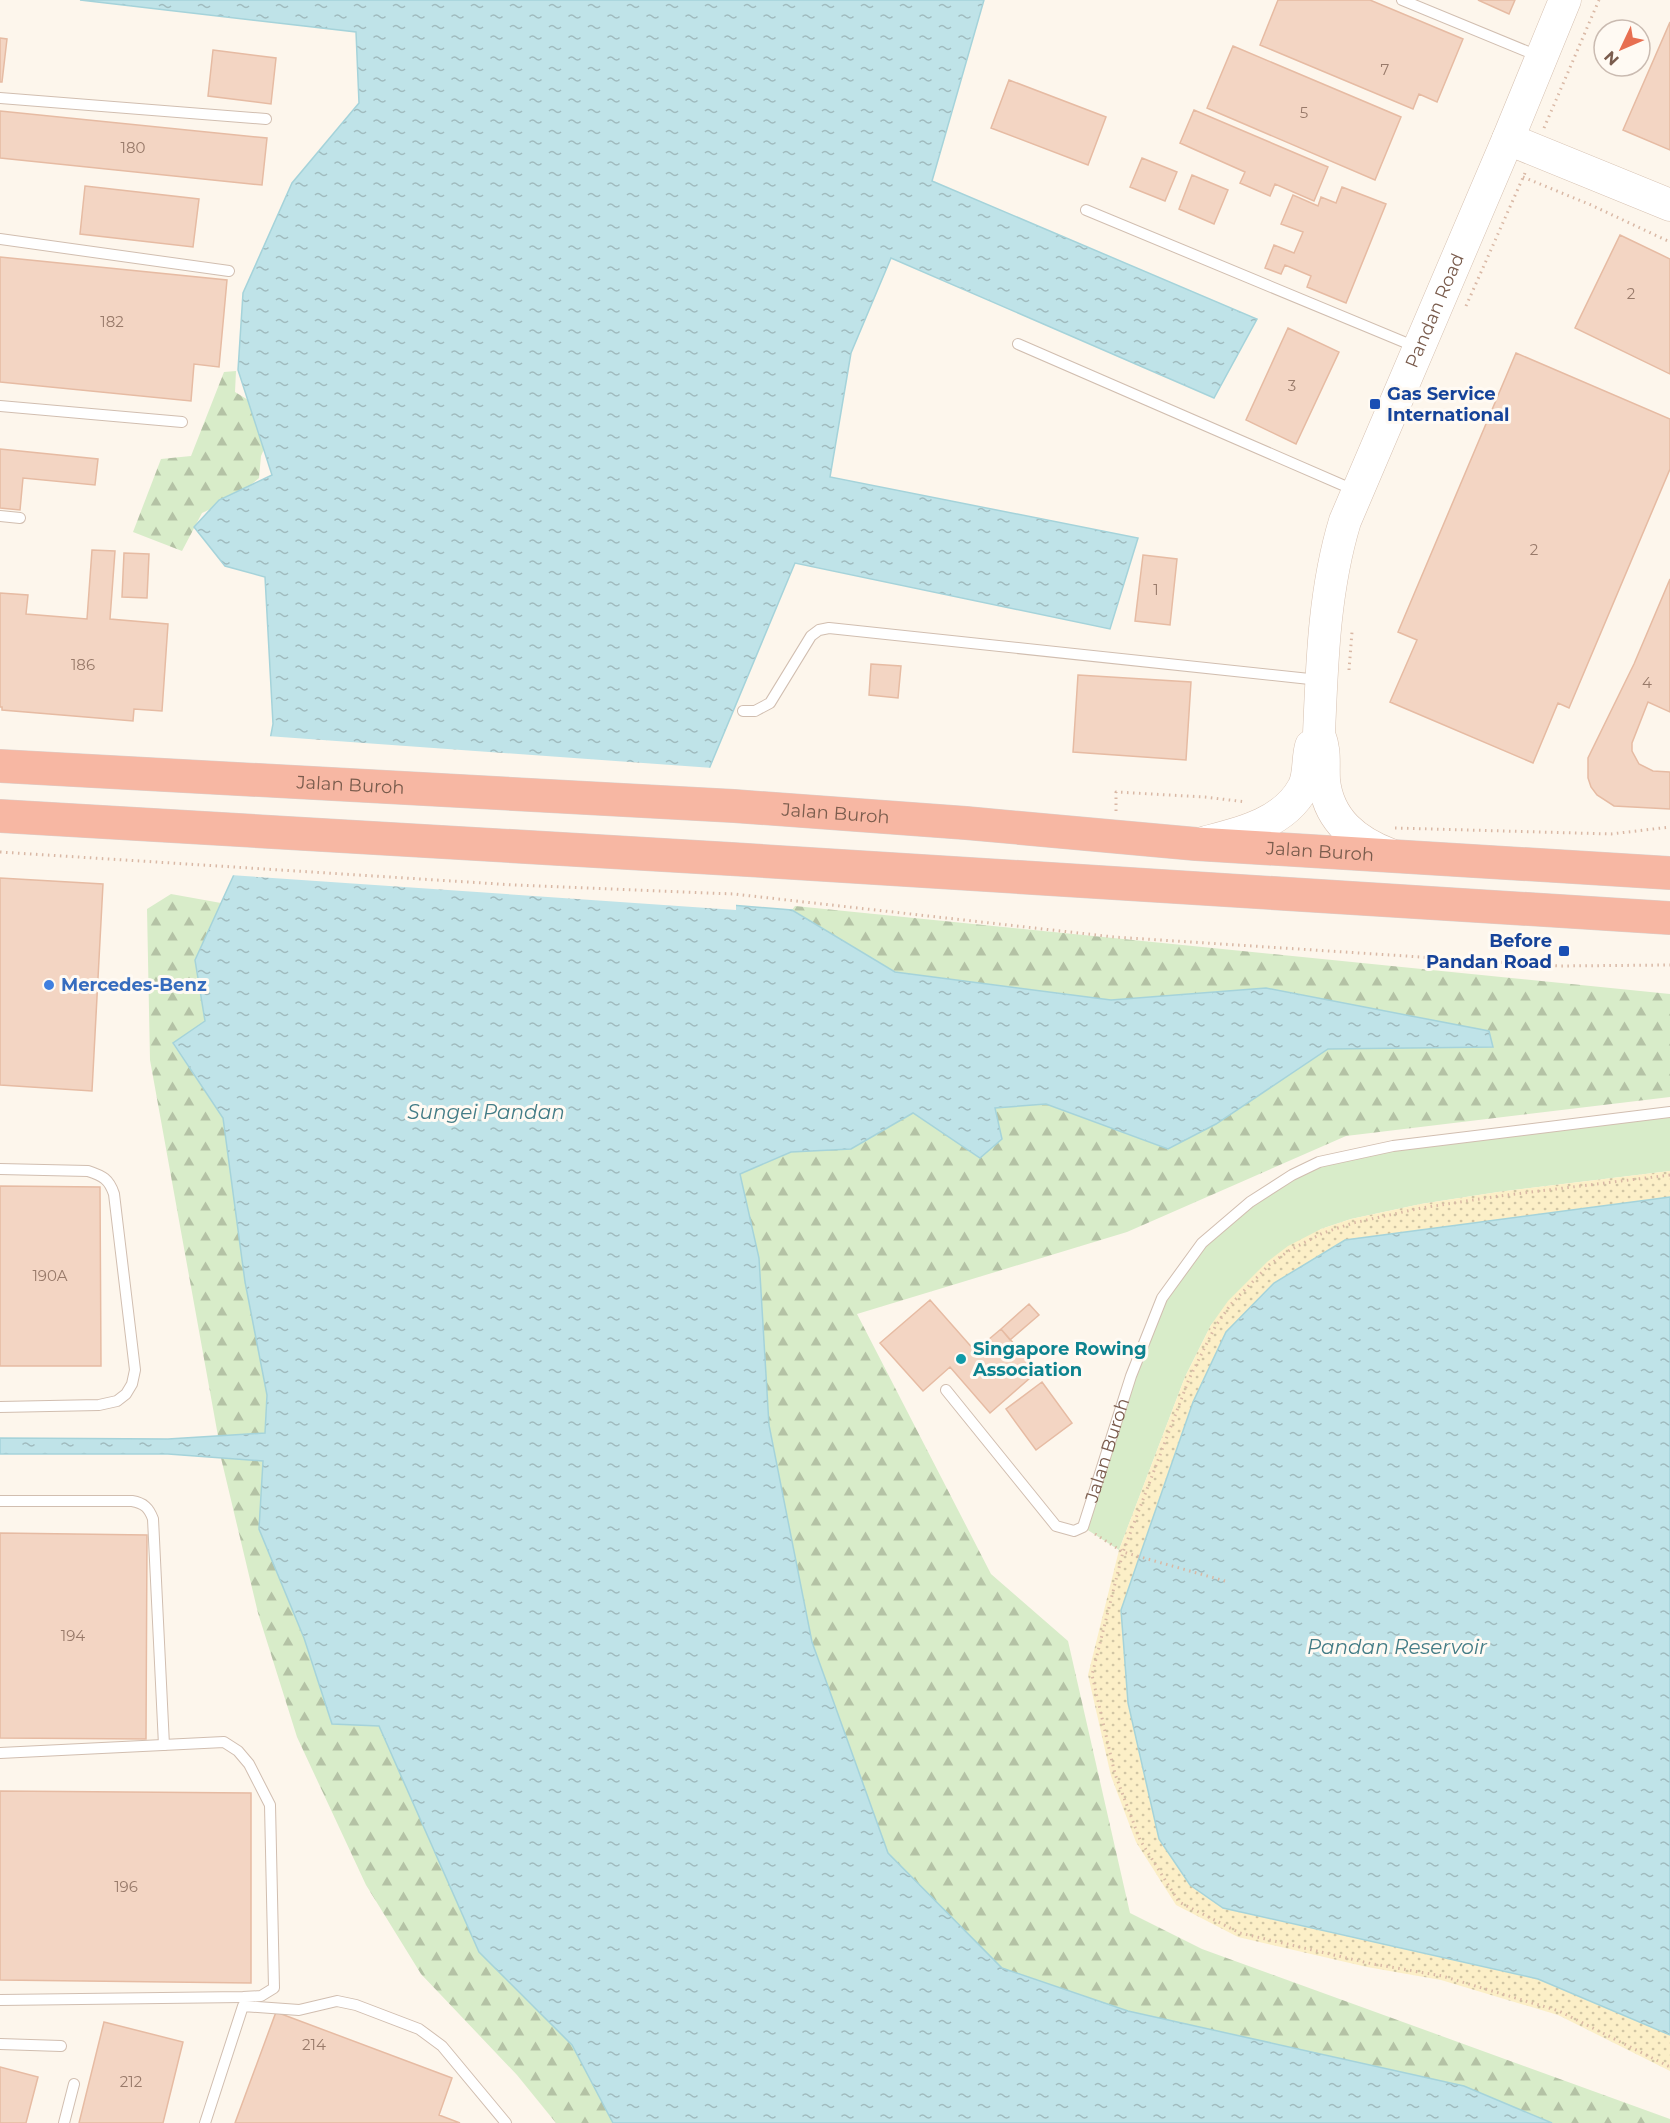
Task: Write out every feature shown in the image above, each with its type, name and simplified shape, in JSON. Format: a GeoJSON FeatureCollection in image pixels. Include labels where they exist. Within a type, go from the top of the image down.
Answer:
{"type":"FeatureCollection","features":[{"type":"Feature","properties":{"kind":"highway","name":"Jalan Buroh"},"geometry":{"type":"LineString","coordinates":[[0,766],[734,806],[966,823],[1196,844],[1391,841],[1670,873]]}},
{"type":"Feature","properties":{"kind":"highway"},"geometry":{"type":"LineString","coordinates":[[0,816],[1670,918]]}},
{"type":"Feature","properties":{"kind":"street","name":"Pandan Road"},"geometry":{"type":"LineString","coordinates":[[1196,844],[1255,828],[1294,800],[1304,787],[1310,748],[1319,734],[1334,680],[1326,621],[1335,555],[1345,521],[1419,348],[1522,155],[1540,57],[1565,0]]}},
{"type":"Feature","properties":{"kind":"street"},"geometry":{"type":"LineString","coordinates":[[1522,155],[1670,206]]}},
{"type":"Feature","properties":{"kind":"street","name":"Pandan Road"},"geometry":{"type":"LineString","coordinates":[[1319,734],[1324,748],[1326,791],[1335,815],[1360,841],[1391,841]]}},
{"type":"Feature","properties":{"kind":"lane"},"geometry":{"type":"LineString","coordinates":[[1402,0],[1540,57]]}},
{"type":"Feature","properties":{"kind":"lane"},"geometry":{"type":"LineString","coordinates":[[0,98],[266,119]]}},
{"type":"Feature","properties":{"kind":"lane"},"geometry":{"type":"LineString","coordinates":[[1086,210],[1419,348]]}},
{"type":"Feature","properties":{"kind":"lane"},"geometry":{"type":"LineString","coordinates":[[0,239],[229,272]]}},
{"type":"Feature","properties":{"kind":"lane"},"geometry":{"type":"LineString","coordinates":[[1018,344],[1358,491]]}},
{"type":"Feature","properties":{"kind":"lane"},"geometry":{"type":"LineString","coordinates":[[0,406],[182,423]]}},
{"type":"Feature","properties":{"kind":"lane"},"geometry":{"type":"LineString","coordinates":[[0,516],[20,518]]}},
{"type":"Feature","properties":{"kind":"lane"},"geometry":{"type":"LineString","coordinates":[[743,711],[755,711],[770,703],[811,636],[819,630],[829,628],[1334,680]]}},
{"type":"Feature","properties":{"kind":"lane","name":"Jalan Buroh"},"geometry":{"type":"LineString","coordinates":[[1083,1527],[1131,1376],[1162,1298],[1202,1243],[1250,1202],[1292,1175],[1319,1162],[1393,1146],[1670,1112]]}},
{"type":"Feature","properties":{"kind":"lane"},"geometry":{"type":"LineString","coordinates":[[0,1169],[88,1171],[101,1175],[109,1181],[114,1194],[135,1370],[132,1384],[126,1394],[117,1401],[99,1405],[0,1407]]}},
{"type":"Feature","properties":{"kind":"lane"},"geometry":{"type":"LineString","coordinates":[[946,1390],[1056,1526],[1074,1531],[1083,1527]]}},
{"type":"Feature","properties":{"kind":"lane"},"geometry":{"type":"LineString","coordinates":[[0,1501],[132,1501],[141,1503],[149,1509],[153,1519],[164,1745]]}},
{"type":"Feature","properties":{"kind":"lane"},"geometry":{"type":"LineString","coordinates":[[0,1753],[224,1742],[238,1751],[249,1764],[270,1805],[274,1988],[261,1996],[243,1997],[0,2000]]}},
{"type":"Feature","properties":{"kind":"lane"},"geometry":{"type":"LineString","coordinates":[[205,2123],[243,2006],[299,2010],[337,2001],[356,2005],[419,2029],[442,2046],[506,2123]]}},
{"type":"Feature","properties":{"kind":"lane"},"geometry":{"type":"LineString","coordinates":[[0,2044],[61,2046]]}},
{"type":"Feature","properties":{"kind":"lane"},"geometry":{"type":"LineString","coordinates":[[64,2123],[74,2085]]}},
{"type":"Feature","properties":{"kind":"path"},"geometry":{"type":"LineString","coordinates":[[1462,314],[1522,155],[1599,0]]}},
{"type":"Feature","properties":{"kind":"path"},"geometry":{"type":"LineString","coordinates":[[1522,155],[1591,205],[1670,242]]}},
{"type":"Feature","properties":{"kind":"path"},"geometry":{"type":"LineString","coordinates":[[1334,680],[1352,625]]}},
{"type":"Feature","properties":{"kind":"path"},"geometry":{"type":"LineString","coordinates":[[1117,838],[1116,792],[1205,797],[1252,803]]}},
{"type":"Feature","properties":{"kind":"path"},"geometry":{"type":"LineString","coordinates":[[1391,841],[1611,834],[1670,827]]}},
{"type":"Feature","properties":{"kind":"path"},"geometry":{"type":"LineString","coordinates":[[0,852],[514,885],[734,894],[1113,937],[1559,966],[1670,965]]}},
{"type":"Feature","properties":{"kind":"path"},"geometry":{"type":"LineString","coordinates":[[1670,1175],[1499,1196],[1421,1208],[1353,1223],[1323,1233],[1290,1250],[1269,1265],[1231,1304],[1215,1327],[1189,1378],[1123,1552],[1092,1675],[1119,1785],[1140,1840],[1179,1902],[1240,1933],[1368,1963],[1442,1976],[1559,2011],[1670,2067]]}},
{"type":"Feature","properties":{"kind":"path"},"geometry":{"type":"LineString","coordinates":[[1083,1527],[1123,1552],[1225,1581]]}},
{"type":"Feature","properties":{"kind":"green space"},"geometry":{"type":"Polygon","coordinates":[[[236,371],[235,392],[263,409],[273,429],[261,456],[259,478],[238,496],[202,513],[182,551],[133,532],[161,459],[191,456],[224,372],[236,371]]]}},
{"type":"Feature","properties":{"kind":"green space"},"geometry":{"type":"Polygon","coordinates":[[[171,894],[221,903],[195,960],[205,1022],[173,1044],[223,1118],[245,1282],[267,1395],[265,1433],[218,1436],[150,1060],[147,909],[171,894]]]}},
{"type":"Feature","properties":{"kind":"green space"},"geometry":{"type":"Polygon","coordinates":[[[795,906],[1670,994],[1670,1097],[1346,1136],[1127,1232],[857,1314],[991,1574],[1068,1641],[1130,1913],[1202,1949],[1670,2119],[1670,2123],[1552,2123],[1464,2086],[1128,2011],[1002,1969],[888,1853],[812,1642],[769,1425],[759,1258],[739,1174],[791,1152],[851,1149],[913,1113],[980,1158],[995,1107],[1046,1104],[1168,1149],[1216,1124],[1328,1049],[1492,1046],[1266,988],[1111,1000],[895,972],[792,910],[795,906]]]}},
{"type":"Feature","properties":{"kind":"green space"},"geometry":{"type":"Polygon","coordinates":[[[1670,1112],[1670,1171],[1421,1204],[1351,1219],[1321,1229],[1211,1325],[1185,1377],[1119,1550],[1083,1527],[1162,1298],[1202,1243],[1250,1202],[1319,1162],[1670,1112]]]}},
{"type":"Feature","properties":{"kind":"green space"},"geometry":{"type":"Polygon","coordinates":[[[221,1458],[263,1461],[259,1529],[304,1638],[332,1724],[379,1726],[479,1952],[572,2045],[613,2123],[556,2123],[517,2075],[421,1974],[366,1885],[297,1737],[258,1613],[221,1458]]]}},
{"type":"Feature","properties":{"kind":"sand"},"geometry":{"type":"Polygon","coordinates":[[[1670,1171],[1670,1197],[1345,1240],[1226,1332],[1193,1402],[1121,1610],[1128,1703],[1159,1839],[1190,1885],[1223,1908],[1538,1979],[1670,2035],[1670,2071],[1558,2015],[1441,1980],[1367,1967],[1238,1937],[1176,1905],[1136,1842],[1111,1776],[1088,1675],[1119,1550],[1185,1377],[1211,1325],[1228,1301],[1267,1262],[1288,1246],[1321,1229],[1351,1219],[1421,1204],[1498,1192],[1670,1171]]]}},
{"type":"Feature","properties":{"kind":"water","name":"Sungei Pandan"},"geometry":{"type":"Polygon","coordinates":[[[80,0],[984,0],[932,181],[1257,319],[1214,398],[891,258],[851,353],[830,477],[1138,538],[1110,629],[795,563],[671,860],[706,903],[792,910],[895,972],[1111,1000],[1266,988],[1489,1031],[1493,1047],[1328,1049],[1216,1124],[1168,1149],[1046,1104],[995,1108],[1002,1139],[980,1158],[913,1113],[851,1149],[791,1152],[740,1174],[759,1258],[769,1425],[812,1642],[888,1853],[1002,1968],[1128,2011],[1464,2086],[1552,2123],[613,2123],[572,2045],[479,1952],[379,1726],[332,1724],[304,1638],[259,1529],[263,1461],[168,1454],[0,1454],[0,1438],[168,1439],[265,1433],[267,1395],[245,1282],[223,1118],[173,1043],[205,1021],[195,960],[252,835],[273,724],[265,577],[225,566],[194,527],[219,500],[272,475],[238,370],[243,293],[292,183],[359,103],[356,32],[80,0]]]}},
{"type":"Feature","properties":{"kind":"water","name":"Pandan Reservoir"},"geometry":{"type":"Polygon","coordinates":[[[1670,1197],[1670,2035],[1538,1979],[1223,1908],[1190,1885],[1159,1839],[1128,1703],[1121,1610],[1193,1402],[1226,1332],[1274,1283],[1345,1240],[1670,1197]]]}},
{"type":"Feature","properties":{"kind":"pier"},"geometry":{"type":"Polygon","coordinates":[[[267,736],[713,768],[675,860],[708,900],[736,902],[736,910],[230,875],[249,834],[267,736]]]}},
{"type":"Feature","properties":{"kind":"building"},"geometry":{"type":"Polygon","coordinates":[[[1278,0],[1370,0],[1463,39],[1437,102],[1419,94],[1413,109],[1260,45],[1278,0]]]}},
{"type":"Feature","properties":{"kind":"building"},"geometry":{"type":"Polygon","coordinates":[[[1478,0],[1515,0],[1509,14],[1478,0]]]}},
{"type":"Feature","properties":{"kind":"building"},"geometry":{"type":"Polygon","coordinates":[[[1670,22],[1670,150],[1623,130],[1646,78],[1652,78],[1652,63],[1670,22]]]}},
{"type":"Feature","properties":{"kind":"building"},"geometry":{"type":"Polygon","coordinates":[[[0,38],[7,39],[2,82],[0,82],[0,38]]]}},
{"type":"Feature","properties":{"kind":"building"},"geometry":{"type":"Polygon","coordinates":[[[1233,46],[1401,117],[1375,180],[1207,108],[1233,46]]]}},
{"type":"Feature","properties":{"kind":"building"},"geometry":{"type":"Polygon","coordinates":[[[213,50],[276,58],[271,104],[208,96],[213,50]]]}},
{"type":"Feature","properties":{"kind":"building"},"geometry":{"type":"Polygon","coordinates":[[[1009,80],[1106,117],[1088,165],[991,128],[1009,80]]]}},
{"type":"Feature","properties":{"kind":"building"},"geometry":{"type":"Polygon","coordinates":[[[1194,110],[1328,167],[1314,201],[1275,184],[1270,196],[1240,183],[1245,172],[1180,143],[1194,110]]]}},
{"type":"Feature","properties":{"kind":"building"},"geometry":{"type":"Polygon","coordinates":[[[0,111],[267,138],[262,185],[0,158],[0,111]]]}},
{"type":"Feature","properties":{"kind":"building"},"geometry":{"type":"Polygon","coordinates":[[[1142,158],[1177,172],[1165,201],[1130,187],[1142,158]]]}},
{"type":"Feature","properties":{"kind":"building"},"geometry":{"type":"Polygon","coordinates":[[[1192,175],[1228,190],[1214,224],[1179,209],[1192,175]]]}},
{"type":"Feature","properties":{"kind":"building"},"geometry":{"type":"Polygon","coordinates":[[[85,186],[199,199],[193,247],[80,234],[85,186]]]}},
{"type":"Feature","properties":{"kind":"building"},"geometry":{"type":"Polygon","coordinates":[[[1342,187],[1386,204],[1346,303],[1307,287],[1311,276],[1285,265],[1281,274],[1265,268],[1274,245],[1294,253],[1303,232],[1281,224],[1293,195],[1318,206],[1321,197],[1336,203],[1342,187]]]}},
{"type":"Feature","properties":{"kind":"building"},"geometry":{"type":"Polygon","coordinates":[[[1620,235],[1670,259],[1670,374],[1575,328],[1620,235]]]}},
{"type":"Feature","properties":{"kind":"building"},"geometry":{"type":"Polygon","coordinates":[[[0,257],[227,280],[219,367],[194,364],[191,401],[0,382],[0,257]]]}},
{"type":"Feature","properties":{"kind":"building"},"geometry":{"type":"Polygon","coordinates":[[[1288,328],[1339,352],[1296,444],[1246,420],[1288,328]]]}},
{"type":"Feature","properties":{"kind":"building"},"geometry":{"type":"Polygon","coordinates":[[[1516,353],[1670,419],[1670,469],[1569,708],[1558,703],[1533,763],[1390,702],[1417,640],[1398,632],[1516,353]]]}},
{"type":"Feature","properties":{"kind":"building"},"geometry":{"type":"Polygon","coordinates":[[[0,449],[98,459],[95,485],[23,478],[20,510],[0,508],[0,449]]]}},
{"type":"Feature","properties":{"kind":"building"},"geometry":{"type":"Polygon","coordinates":[[[92,550],[115,551],[110,619],[168,624],[162,711],[134,709],[133,721],[2,710],[0,707],[0,593],[28,595],[26,614],[87,619],[92,550]]]}},
{"type":"Feature","properties":{"kind":"building"},"geometry":{"type":"Polygon","coordinates":[[[124,553],[149,554],[147,598],[122,597],[124,553]]]}},
{"type":"Feature","properties":{"kind":"building"},"geometry":{"type":"Polygon","coordinates":[[[1143,555],[1177,559],[1170,625],[1135,621],[1143,555]]]}},
{"type":"Feature","properties":{"kind":"building"},"geometry":{"type":"Polygon","coordinates":[[[1670,579],[1670,712],[1648,702],[1632,743],[1632,751],[1639,764],[1653,771],[1670,772],[1670,809],[1614,806],[1597,795],[1591,787],[1588,778],[1588,758],[1634,664],[1670,579]]]}},
{"type":"Feature","properties":{"kind":"building"},"geometry":{"type":"Polygon","coordinates":[[[871,664],[901,666],[898,698],[869,695],[871,664]]]}},
{"type":"Feature","properties":{"kind":"building"},"geometry":{"type":"Polygon","coordinates":[[[1078,675],[1191,682],[1186,760],[1073,752],[1078,675]]]}},
{"type":"Feature","properties":{"kind":"building","name":"Mercedes-Benz"},"geometry":{"type":"Polygon","coordinates":[[[0,878],[103,884],[92,1091],[0,1085],[0,878]]]}},
{"type":"Feature","properties":{"kind":"building"},"geometry":{"type":"Polygon","coordinates":[[[0,1186],[100,1187],[101,1366],[0,1366],[0,1186]]]}},
{"type":"Feature","properties":{"kind":"building","name":"Singapore Rowing Association"},"geometry":{"type":"Polygon","coordinates":[[[930,1300],[975,1351],[1001,1329],[1038,1371],[990,1413],[950,1367],[923,1391],[880,1343],[930,1300]]]}},
{"type":"Feature","properties":{"kind":"building"},"geometry":{"type":"Polygon","coordinates":[[[1029,1304],[1039,1315],[1010,1340],[1001,1329],[1029,1304]]]}},
{"type":"Feature","properties":{"kind":"building"},"geometry":{"type":"Polygon","coordinates":[[[1042,1382],[1072,1423],[1036,1450],[1006,1409],[1042,1382]]]}},
{"type":"Feature","properties":{"kind":"building"},"geometry":{"type":"Polygon","coordinates":[[[0,1533],[147,1535],[146,1739],[0,1738],[0,1533]]]}},
{"type":"Feature","properties":{"kind":"building"},"geometry":{"type":"Polygon","coordinates":[[[0,1791],[251,1793],[251,1983],[0,1980],[0,1791]]]}},
{"type":"Feature","properties":{"kind":"building"},"geometry":{"type":"Polygon","coordinates":[[[276,2012],[452,2078],[439,2115],[460,2123],[235,2123],[276,2012]]]}},
{"type":"Feature","properties":{"kind":"building"},"geometry":{"type":"Polygon","coordinates":[[[104,2022],[183,2042],[163,2123],[79,2123],[104,2022]]]}},
{"type":"Feature","properties":{"kind":"building"},"geometry":{"type":"Polygon","coordinates":[[[0,2067],[38,2077],[26,2123],[0,2123],[0,2067]]]}},
{"type":"Feature","properties":{"kind":"place","name":"Gas Service International"},"geometry":{"type":"Point","coordinates":[1375,404]}},
{"type":"Feature","properties":{"kind":"place","name":"Before Pandan Road"},"geometry":{"type":"Point","coordinates":[1564,951]}},
{"type":"Feature","properties":{"kind":"place","name":"Mercedes-Benz"},"geometry":{"type":"Point","coordinates":[49,985]}},
{"type":"Feature","properties":{"kind":"place","name":"Singapore Rowing Association"},"geometry":{"type":"Point","coordinates":[961,1359]}}]}
